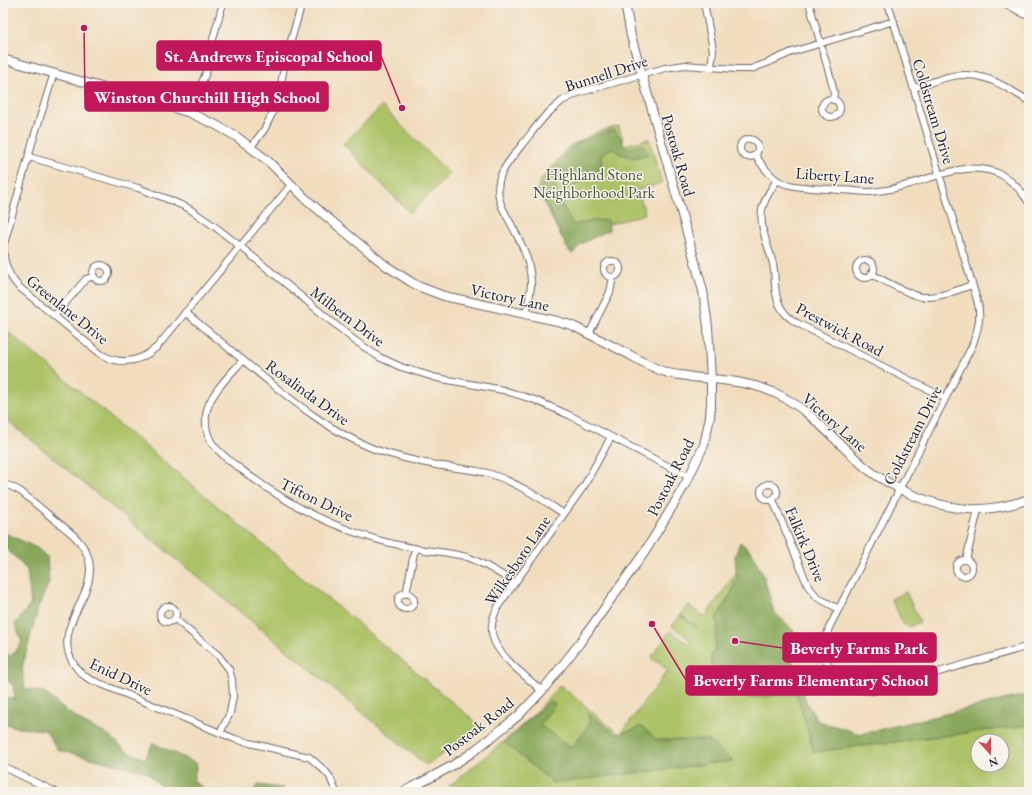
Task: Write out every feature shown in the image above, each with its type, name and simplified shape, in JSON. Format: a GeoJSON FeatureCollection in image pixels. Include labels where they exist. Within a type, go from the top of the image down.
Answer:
{"type":"FeatureCollection","features":[{"type":"Feature","properties":{"kind":"main road"},"geometry":{"type":"LineString","coordinates":[[1007,3],[1027,14]]}},
{"type":"Feature","properties":{"kind":"street"},"geometry":{"type":"LineString","coordinates":[[190,114],[207,70],[213,39],[223,3]]}},
{"type":"Feature","properties":{"kind":"street"},"geometry":{"type":"LineString","coordinates":[[250,148],[264,130],[276,106],[286,60],[302,3]]}},
{"type":"Feature","properties":{"kind":"street","name":"Postoak Road"},"geometry":{"type":"LineString","coordinates":[[402,792],[450,767],[470,754],[518,716],[542,691],[579,644],[646,550],[689,477],[704,445],[710,417],[711,379],[708,327],[703,291],[630,36],[625,3]]}},
{"type":"Feature","properties":{"kind":"street"},"geometry":{"type":"LineString","coordinates":[[704,3],[712,44],[711,67]]}},
{"type":"Feature","properties":{"kind":"street"},"geometry":{"type":"LineString","coordinates":[[809,3],[832,83],[834,93],[833,100]]}},
{"type":"Feature","properties":{"kind":"street","name":"Coldstream Drive"},"geometry":{"type":"LineString","coordinates":[[888,3],[979,306],[979,321],[972,346],[829,628],[826,635],[826,657],[829,667],[836,677],[846,685],[857,689],[873,690],[881,689],[1029,646]]}},
{"type":"Feature","properties":{"kind":"street"},"geometry":{"type":"LineString","coordinates":[[1027,14],[1029,4]]}},
{"type":"Feature","properties":{"kind":"street","name":"Bunnell Drive"},"geometry":{"type":"LineString","coordinates":[[526,314],[531,285],[530,266],[525,251],[500,202],[498,186],[500,176],[506,165],[546,115],[562,101],[583,91],[665,68],[685,65],[751,69],[792,52],[894,21]]}},
{"type":"Feature","properties":{"kind":"street","name":"Victory Lane"},"geometry":{"type":"LineString","coordinates":[[3,59],[161,104],[190,114],[222,128],[237,137],[272,165],[291,185],[375,257],[402,277],[420,287],[444,296],[571,325],[662,371],[711,379],[736,381],[752,384],[774,392],[810,415],[876,476],[900,489],[933,503],[961,509],[978,510],[1004,506],[1029,499]]}},
{"type":"Feature","properties":{"kind":"street","name":"Greenlane Drive"},"geometry":{"type":"LineString","coordinates":[[54,73],[33,140],[4,244],[4,262],[8,273],[16,284],[102,355],[112,359],[128,361],[141,358],[150,353],[162,341],[291,185]]}},
{"type":"Feature","properties":{"kind":"street"},"geometry":{"type":"LineString","coordinates":[[914,88],[957,75],[979,76],[989,79],[1029,101]]}},
{"type":"Feature","properties":{"kind":"street","name":"Liberty Lane"},"geometry":{"type":"LineString","coordinates":[[755,155],[770,174],[777,180],[787,184],[800,187],[868,192],[901,187],[959,169],[973,168],[990,170],[1012,182],[1025,196],[1029,203]]}},
{"type":"Feature","properties":{"kind":"street","name":"Milbern Drive"},"geometry":{"type":"LineString","coordinates":[[29,157],[138,188],[188,208],[240,246],[349,336],[380,357],[401,367],[425,375],[526,396],[561,411],[689,477]]}},
{"type":"Feature","properties":{"kind":"street","name":"Prestwick Road"},"geometry":{"type":"LineString","coordinates":[[777,180],[766,199],[762,210],[762,219],[773,265],[776,297],[785,314],[797,323],[945,398]]}},
{"type":"Feature","properties":{"kind":"street"},"geometry":{"type":"LineString","coordinates":[[871,274],[913,295],[923,297],[941,295],[972,285]]}},
{"type":"Feature","properties":{"kind":"street"},"geometry":{"type":"LineString","coordinates":[[55,315],[80,285],[86,279],[94,276]]}},
{"type":"Feature","properties":{"kind":"street"},"geometry":{"type":"LineString","coordinates":[[589,334],[610,292],[613,278]]}},
{"type":"Feature","properties":{"kind":"street","name":"Rosalinda Drive"},"geometry":{"type":"LineString","coordinates":[[186,312],[287,396],[316,418],[351,438],[373,448],[407,459],[486,473],[503,479],[531,492],[564,514]]}},
{"type":"Feature","properties":{"kind":"street","name":"Tifton Drive"},"geometry":{"type":"LineString","coordinates":[[242,360],[214,396],[207,410],[206,418],[206,429],[208,436],[217,449],[232,462],[265,487],[318,518],[376,539],[466,557],[494,570],[514,583]]}},
{"type":"Feature","properties":{"kind":"street","name":"Wilkesboro Lane"},"geometry":{"type":"LineString","coordinates":[[542,691],[505,658],[498,649],[492,633],[492,625],[497,608],[585,485],[611,437]]}},
{"type":"Feature","properties":{"kind":"street","name":"Enid Drive"},"geometry":{"type":"LineString","coordinates":[[3,484],[20,491],[72,534],[83,547],[88,557],[90,567],[89,578],[68,629],[67,636],[68,653],[76,668],[82,674],[89,679],[220,733],[250,743],[308,758],[326,772],[330,777],[336,792]]}},
{"type":"Feature","properties":{"kind":"street","name":"Falkirk Drive"},"geometry":{"type":"LineString","coordinates":[[772,500],[808,586],[818,598],[839,609]]}},
{"type":"Feature","properties":{"kind":"street"},"geometry":{"type":"LineString","coordinates":[[966,560],[978,510]]}},
{"type":"Feature","properties":{"kind":"street"},"geometry":{"type":"LineString","coordinates":[[406,594],[415,548]]}},
{"type":"Feature","properties":{"kind":"street"},"geometry":{"type":"LineString","coordinates":[[175,619],[218,655],[228,669],[232,680],[233,696],[230,712],[220,733]]}},
{"type":"Feature","properties":{"kind":"street"},"geometry":{"type":"LineString","coordinates":[[3,766],[56,792]]}},
{"type":"Feature","properties":{"kind":"green space"},"geometry":{"type":"Polygon","coordinates":[[[382,106],[450,174],[410,213],[343,144],[382,106]]]}},
{"type":"Feature","properties":{"kind":"green space","name":"Highland Stone Neighborhood Park"},"geometry":{"type":"Polygon","coordinates":[[[619,126],[624,145],[649,139],[662,183],[638,190],[645,214],[562,238],[538,191],[539,183],[568,147],[597,132],[619,126]]]}},
{"type":"Feature","properties":{"kind":"green space"},"geometry":{"type":"Polygon","coordinates":[[[615,130],[627,148],[644,145],[648,154],[633,158],[620,154],[612,148],[601,156],[602,170],[588,175],[573,187],[578,179],[575,174],[563,171],[553,179],[556,193],[573,225],[592,221],[608,220],[609,230],[581,244],[572,254],[567,248],[540,191],[546,178],[567,152],[573,147],[591,137],[615,130]]]}},
{"type":"Feature","properties":{"kind":"green space"},"geometry":{"type":"Polygon","coordinates":[[[3,328],[483,728],[426,765],[13,425],[3,416],[3,328]]]}},
{"type":"Feature","properties":{"kind":"green space"},"geometry":{"type":"Polygon","coordinates":[[[3,532],[37,548],[47,557],[49,583],[39,605],[22,668],[25,689],[44,692],[61,707],[84,723],[110,736],[126,751],[145,759],[153,743],[197,764],[193,781],[209,792],[191,792],[188,790],[186,792],[168,792],[161,787],[147,772],[58,750],[45,730],[18,728],[3,723],[3,697],[15,699],[13,685],[3,677],[3,648],[10,657],[22,643],[15,624],[31,604],[27,570],[3,547],[3,532]]]}},
{"type":"Feature","properties":{"kind":"green space"},"geometry":{"type":"Polygon","coordinates":[[[740,542],[751,551],[764,577],[773,611],[794,631],[790,654],[800,679],[806,702],[818,721],[861,734],[1029,694],[1029,725],[814,752],[797,694],[752,698],[719,692],[712,675],[711,656],[714,651],[718,624],[716,619],[732,591],[737,577],[735,556],[740,542]]]}},
{"type":"Feature","properties":{"kind":"green space"},"geometry":{"type":"Polygon","coordinates":[[[751,551],[764,577],[814,752],[1029,725],[1029,792],[457,792],[449,786],[514,733],[537,711],[560,685],[620,735],[668,670],[651,658],[670,631],[687,643],[690,638],[689,639],[672,626],[680,616],[697,628],[680,615],[688,605],[705,617],[751,551]]]}},
{"type":"Feature","properties":{"kind":"green space"},"geometry":{"type":"Polygon","coordinates":[[[906,592],[920,622],[909,627],[904,625],[891,599],[906,592]]]}},
{"type":"Feature","properties":{"kind":"green space"},"geometry":{"type":"Polygon","coordinates":[[[550,701],[555,704],[540,725],[571,748],[590,723],[587,712],[615,734],[633,730],[641,726],[657,740],[708,740],[733,761],[553,783],[504,742],[550,701]]]}},
{"type":"Feature","properties":{"kind":"green space"},"geometry":{"type":"Polygon","coordinates":[[[258,785],[283,788],[282,792],[252,792],[258,785]]]}},
{"type":"Feature","properties":{"kind":"place","name":"Winston Churchill High School"},"geometry":{"type":"Point","coordinates":[84,28]}},
{"type":"Feature","properties":{"kind":"place","name":"St. Andrews Episcopal School"},"geometry":{"type":"Point","coordinates":[402,108]}},
{"type":"Feature","properties":{"kind":"place","name":"Beverly Farms Elementary School"},"geometry":{"type":"Point","coordinates":[652,624]}},
{"type":"Feature","properties":{"kind":"place","name":"Beverly Farms Park"},"geometry":{"type":"Point","coordinates":[735,641]}}]}
